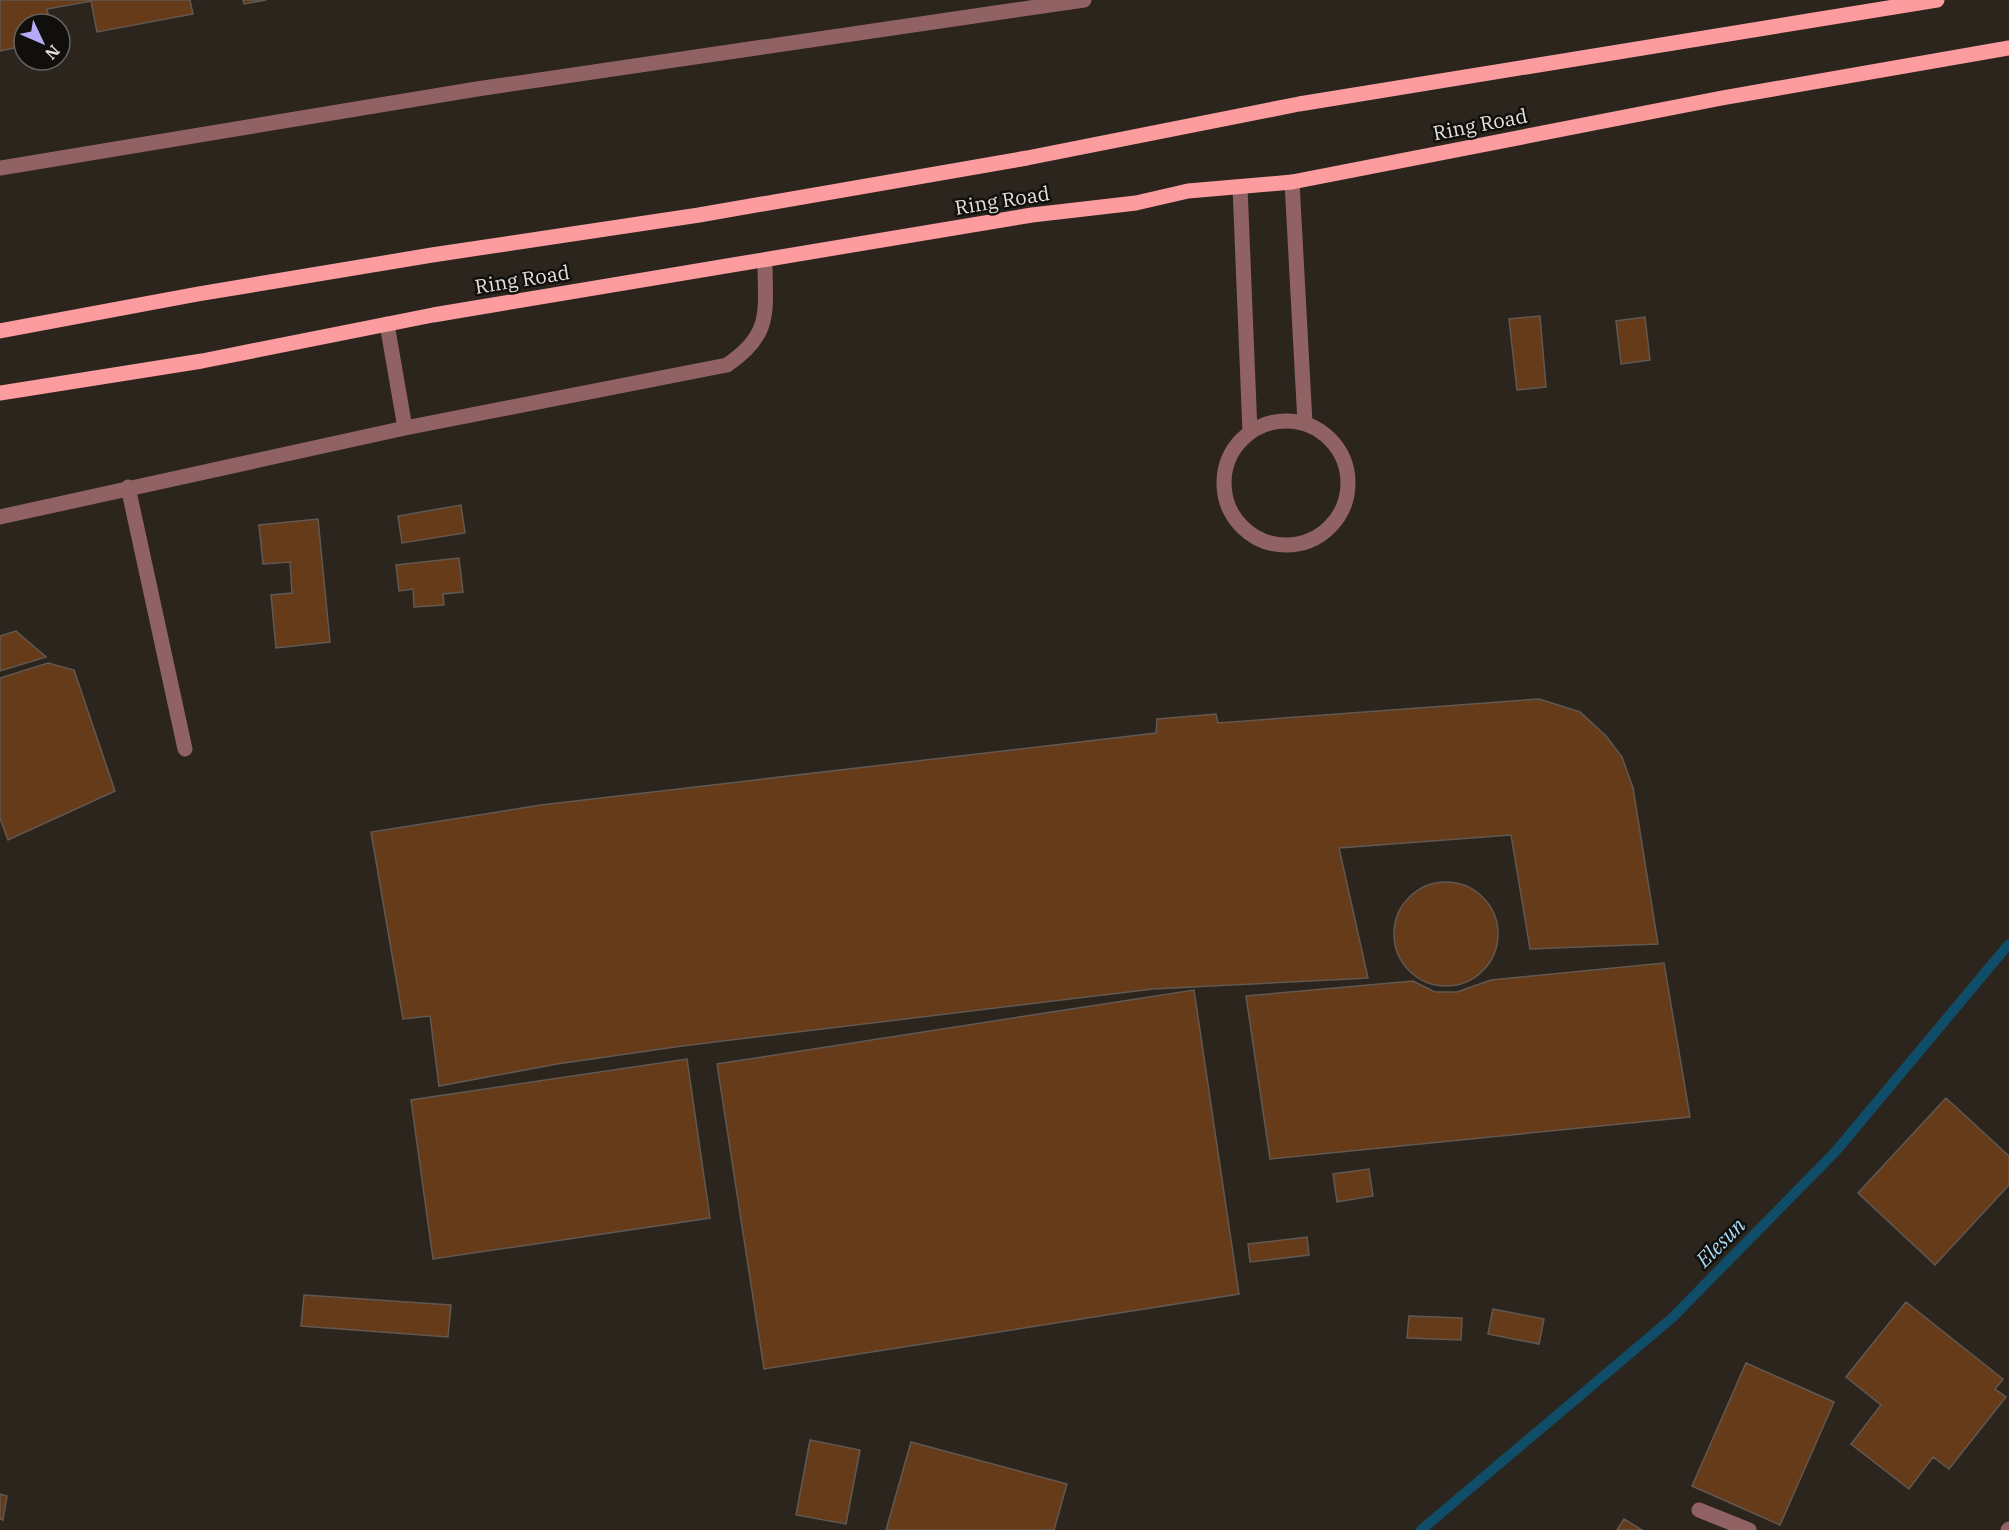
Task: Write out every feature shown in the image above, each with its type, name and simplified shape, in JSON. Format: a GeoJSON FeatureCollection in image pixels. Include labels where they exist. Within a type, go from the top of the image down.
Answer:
{"type":"FeatureCollection","features":[{"type":"Feature","properties":{"kind":"main road","name":"Ring Road"},"geometry":{"type":"LineString","coordinates":[[0,331],[198,294],[432,255],[699,215],[992,165],[1299,104],[1937,0]]}},
{"type":"Feature","properties":{"kind":"main road","name":"Ring Road"},"geometry":{"type":"LineString","coordinates":[[0,393],[202,361],[387,324],[1032,215],[1136,203],[1188,191],[1292,182],[1722,98],[2009,48]]}},
{"type":"Feature","properties":{"kind":"street"},"geometry":{"type":"LineString","coordinates":[[0,168],[477,89],[1084,0]]}},
{"type":"Feature","properties":{"kind":"street"},"geometry":{"type":"LineString","coordinates":[[1292,182],[1305,423]]}},
{"type":"Feature","properties":{"kind":"street"},"geometry":{"type":"LineString","coordinates":[[1240,187],[1250,432]]}},
{"type":"Feature","properties":{"kind":"street"},"geometry":{"type":"LineString","coordinates":[[0,517],[128,487],[405,428],[727,364],[742,355],[759,335],[765,322],[765,261]]}},
{"type":"Feature","properties":{"kind":"street"},"geometry":{"type":"LineString","coordinates":[[387,324],[405,428]]}},
{"type":"Feature","properties":{"kind":"street"},"geometry":{"type":"LineString","coordinates":[[1286,420],[1305,423],[1328,436],[1343,456],[1348,481],[1344,507],[1328,529],[1305,542],[1278,545],[1253,536],[1235,518],[1225,494],[1226,467],[1235,448],[1250,432],[1267,423],[1286,420]]}},
{"type":"Feature","properties":{"kind":"street"},"geometry":{"type":"LineString","coordinates":[[128,487],[185,749]]}},
{"type":"Feature","properties":{"kind":"street"},"geometry":{"type":"LineString","coordinates":[[1699,1510],[1749,1530]]}},
{"type":"Feature","properties":{"kind":"building"},"geometry":{"type":"Polygon","coordinates":[[[0,0],[190,0],[193,14],[97,32],[91,1],[47,9],[48,12],[12,12],[12,48],[0,51],[0,0]]]}},
{"type":"Feature","properties":{"kind":"building"},"geometry":{"type":"Polygon","coordinates":[[[243,0],[266,0],[244,4],[243,0]]]}},
{"type":"Feature","properties":{"kind":"building"},"geometry":{"type":"Polygon","coordinates":[[[1540,316],[1546,387],[1517,390],[1509,319],[1540,316]]]}},
{"type":"Feature","properties":{"kind":"building"},"geometry":{"type":"Polygon","coordinates":[[[1645,317],[1650,360],[1621,364],[1616,321],[1645,317]]]}},
{"type":"Feature","properties":{"kind":"building"},"geometry":{"type":"Polygon","coordinates":[[[461,505],[465,533],[402,543],[398,516],[461,505]]]}},
{"type":"Feature","properties":{"kind":"building"},"geometry":{"type":"Polygon","coordinates":[[[318,519],[330,642],[276,648],[271,595],[292,593],[290,562],[263,564],[259,525],[318,519]]]}},
{"type":"Feature","properties":{"kind":"building"},"geometry":{"type":"Polygon","coordinates":[[[459,558],[463,592],[443,594],[444,605],[414,607],[413,589],[399,591],[396,565],[459,558]]]}},
{"type":"Feature","properties":{"kind":"building"},"geometry":{"type":"Polygon","coordinates":[[[16,631],[46,657],[0,671],[0,636],[16,631]]]}},
{"type":"Feature","properties":{"kind":"building"},"geometry":{"type":"Polygon","coordinates":[[[48,663],[74,670],[115,791],[8,840],[0,818],[0,678],[48,663]]]}},
{"type":"Feature","properties":{"kind":"building"},"geometry":{"type":"Polygon","coordinates":[[[1539,699],[1580,712],[1606,736],[1622,757],[1633,788],[1658,944],[1530,949],[1511,835],[1339,848],[1368,978],[1153,989],[682,1046],[557,1064],[439,1086],[430,1016],[403,1019],[371,832],[541,805],[1156,733],[1157,719],[1216,714],[1218,723],[1539,699]]]}},
{"type":"Feature","properties":{"kind":"building"},"geometry":{"type":"Polygon","coordinates":[[[1446,882],[1466,886],[1483,897],[1494,914],[1498,934],[1494,954],[1483,971],[1466,982],[1446,986],[1426,982],[1409,971],[1398,954],[1394,934],[1398,914],[1409,897],[1426,886],[1446,882]]]}},
{"type":"Feature","properties":{"kind":"building"},"geometry":{"type":"Polygon","coordinates":[[[1664,963],[1690,1117],[1270,1159],[1246,996],[1413,981],[1435,992],[1457,992],[1491,980],[1664,963]]]}},
{"type":"Feature","properties":{"kind":"building"},"geometry":{"type":"Polygon","coordinates":[[[1194,990],[1239,1294],[764,1369],[717,1064],[1194,990]]]}},
{"type":"Feature","properties":{"kind":"building"},"geometry":{"type":"Polygon","coordinates":[[[687,1059],[710,1218],[433,1259],[411,1100],[687,1059]]]}},
{"type":"Feature","properties":{"kind":"building"},"geometry":{"type":"Polygon","coordinates":[[[1946,1098],[2009,1156],[2009,1185],[1935,1265],[1858,1193],[1946,1098]]]}},
{"type":"Feature","properties":{"kind":"building"},"geometry":{"type":"Polygon","coordinates":[[[1369,1169],[1373,1196],[1337,1202],[1333,1174],[1369,1169]]]}},
{"type":"Feature","properties":{"kind":"building"},"geometry":{"type":"Polygon","coordinates":[[[1307,1237],[1309,1255],[1250,1262],[1248,1244],[1307,1237]]]}},
{"type":"Feature","properties":{"kind":"building"},"geometry":{"type":"Polygon","coordinates":[[[304,1295],[451,1305],[448,1337],[301,1326],[304,1295]]]}},
{"type":"Feature","properties":{"kind":"building"},"geometry":{"type":"Polygon","coordinates":[[[1906,1302],[2003,1379],[1995,1389],[2006,1397],[1949,1469],[1933,1457],[1909,1489],[1851,1444],[1881,1405],[1846,1377],[1906,1302]]]}},
{"type":"Feature","properties":{"kind":"building"},"geometry":{"type":"Polygon","coordinates":[[[1493,1309],[1544,1319],[1539,1344],[1488,1334],[1493,1309]]]}},
{"type":"Feature","properties":{"kind":"building"},"geometry":{"type":"Polygon","coordinates":[[[1409,1316],[1462,1318],[1461,1340],[1407,1338],[1409,1316]]]}},
{"type":"Feature","properties":{"kind":"building"},"geometry":{"type":"Polygon","coordinates":[[[1746,1363],[1834,1402],[1780,1525],[1692,1486],[1746,1363]]]}},
{"type":"Feature","properties":{"kind":"building"},"geometry":{"type":"Polygon","coordinates":[[[810,1440],[860,1450],[846,1524],[796,1515],[810,1440]]]}},
{"type":"Feature","properties":{"kind":"building"},"geometry":{"type":"Polygon","coordinates":[[[911,1442],[1067,1484],[1054,1530],[886,1530],[911,1442]]]}},
{"type":"Feature","properties":{"kind":"building"},"geometry":{"type":"Polygon","coordinates":[[[0,1494],[7,1496],[3,1520],[0,1519],[0,1494]]]}},
{"type":"Feature","properties":{"kind":"building"},"geometry":{"type":"Polygon","coordinates":[[[1624,1519],[1642,1530],[1617,1530],[1624,1519]]]}},
{"type":"Feature","properties":{"kind":"waterway","name":"Elesun"},"geometry":{"type":"LineString","coordinates":[[1421,1530],[1672,1318],[1836,1151],[2009,944]]}}]}
